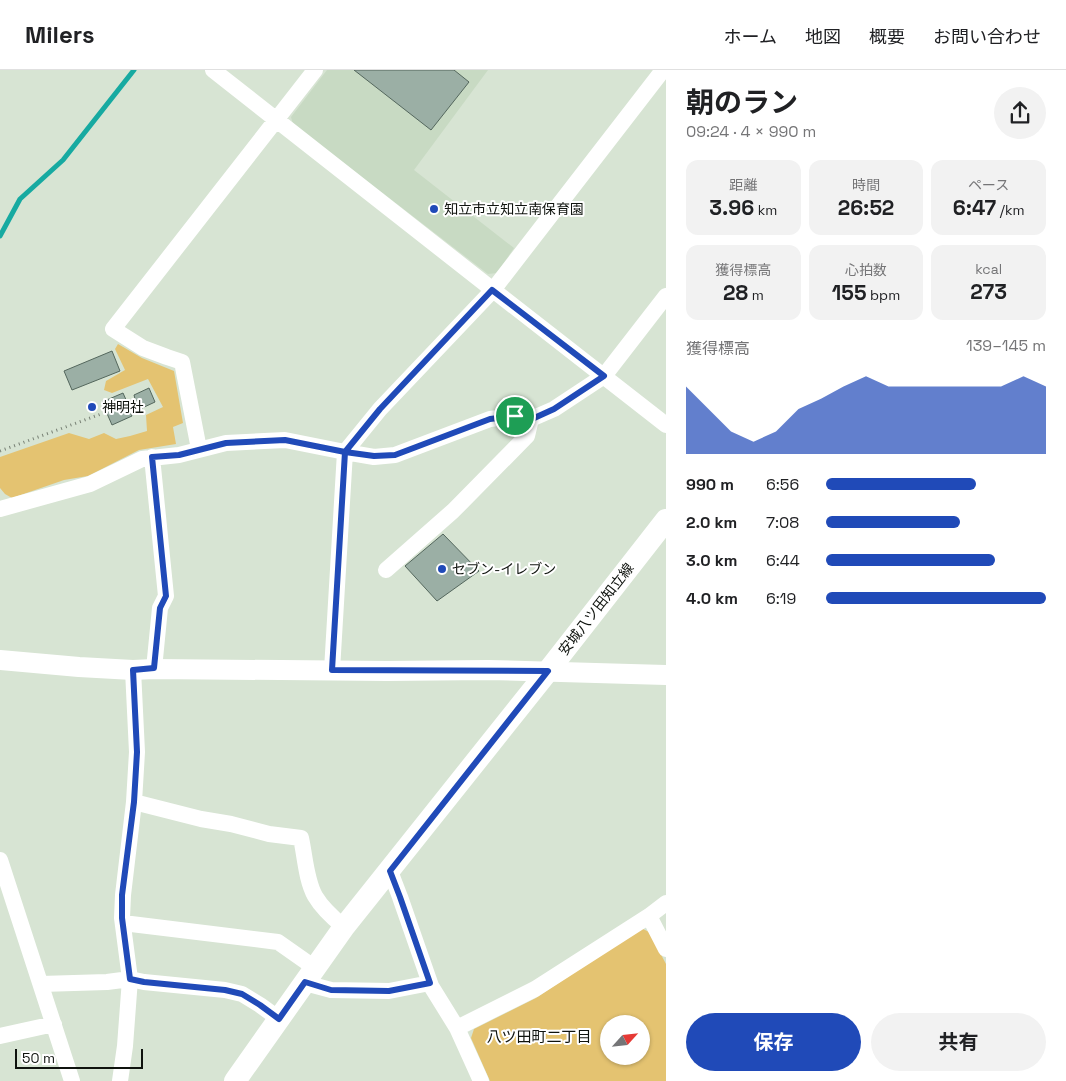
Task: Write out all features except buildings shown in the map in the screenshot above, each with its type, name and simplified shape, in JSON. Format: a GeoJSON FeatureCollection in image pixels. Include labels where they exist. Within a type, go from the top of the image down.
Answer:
{"type":"FeatureCollection","features":[{"type":"Feature","properties":{"kind":"main road","name":"安城八ツ田知立線"},"geometry":{"type":"LineString","coordinates":[[235,1081],[344,927],[666,520]]}},
{"type":"Feature","properties":{"kind":"street"},"geometry":{"type":"LineString","coordinates":[[213,70],[666,425]]}},
{"type":"Feature","properties":{"kind":"street"},"geometry":{"type":"LineString","coordinates":[[199,449],[182,362],[143,348],[113,329],[315,70]]}},
{"type":"Feature","properties":{"kind":"street"},"geometry":{"type":"LineString","coordinates":[[332,670],[345,452],[380,409],[492,290],[663,70]]}},
{"type":"Feature","properties":{"kind":"street"},"geometry":{"type":"LineString","coordinates":[[0,509],[90,484],[142,459],[179,455],[226,443],[285,440],[374,456],[395,455],[490,419],[515,416],[532,419],[554,409],[604,376],[666,296]]}},
{"type":"Feature","properties":{"kind":"street"},"geometry":{"type":"LineString","coordinates":[[386,570],[453,511],[527,436],[532,419]]}},
{"type":"Feature","properties":{"kind":"street"},"geometry":{"type":"LineString","coordinates":[[152,457],[166,596],[160,608],[154,668]]}},
{"type":"Feature","properties":{"kind":"street"},"geometry":{"type":"LineString","coordinates":[[0,660],[79,668],[133,670],[154,668],[548,671],[666,675]]}},
{"type":"Feature","properties":{"kind":"street"},"geometry":{"type":"LineString","coordinates":[[120,1081],[125,1046],[130,979],[123,923],[122,895],[134,802],[137,752],[133,670]]}},
{"type":"Feature","properties":{"kind":"street"},"geometry":{"type":"LineString","coordinates":[[134,802],[269,834],[301,838],[307,875],[314,896],[329,915],[344,927]]}},
{"type":"Feature","properties":{"kind":"street"},"geometry":{"type":"LineString","coordinates":[[0,860],[72,1081]]}},
{"type":"Feature","properties":{"kind":"street"},"geometry":{"type":"LineString","coordinates":[[390,871],[430,983],[457,1028],[481,1081]]}},
{"type":"Feature","properties":{"kind":"street"},"geometry":{"type":"LineString","coordinates":[[457,1028],[535,989],[649,916],[666,903]]}},
{"type":"Feature","properties":{"kind":"street"},"geometry":{"type":"LineString","coordinates":[[649,916],[666,949]]}},
{"type":"Feature","properties":{"kind":"street"},"geometry":{"type":"LineString","coordinates":[[123,923],[278,942],[310,975],[331,990],[389,991],[430,983]]}},
{"type":"Feature","properties":{"kind":"street"},"geometry":{"type":"LineString","coordinates":[[41,984],[107,982],[130,979],[225,990],[242,994],[279,1019]]}},
{"type":"Feature","properties":{"kind":"street"},"geometry":{"type":"LineString","coordinates":[[0,1036],[54,1024]]}},
{"type":"Feature","properties":{"kind":"path"},"geometry":{"type":"LineString","coordinates":[[0,451],[101,414]]}},
{"type":"Feature","properties":{"kind":"shaded area","name":"知立市立知立南保育園"},"geometry":{"type":"Polygon","coordinates":[[[327,70],[488,70],[414,170],[514,248],[497,273],[488,274],[293,124],[291,117],[327,70]]]}},
{"type":"Feature","properties":{"kind":"shaded area"},"geometry":{"type":"Polygon","coordinates":[[[118,344],[142,358],[174,371],[183,423],[173,427],[176,444],[139,450],[88,476],[64,480],[12,498],[5,494],[0,488],[0,457],[69,433],[89,439],[104,433],[116,439],[147,431],[146,415],[163,407],[148,379],[112,393],[104,390],[106,381],[125,370],[115,349],[118,344]]]}},
{"type":"Feature","properties":{"kind":"shaded area"},"geometry":{"type":"Polygon","coordinates":[[[641,928],[649,932],[666,964],[666,1081],[490,1081],[471,1038],[474,1029],[536,998],[641,928]]]}},
{"type":"Feature","properties":{"kind":"waterway"},"geometry":{"type":"LineString","coordinates":[[0,236],[20,199],[63,160],[134,70]]}},
{"type":"Feature","properties":{"kind":"place","name":"知立市立知立南保育園"},"geometry":{"type":"Point","coordinates":[434,209]}},
{"type":"Feature","properties":{"kind":"place","name":"神明社"},"geometry":{"type":"Point","coordinates":[92,407]}},
{"type":"Feature","properties":{"kind":"place","name":"セブン-イレブン"},"geometry":{"type":"Point","coordinates":[442,569]}},
{"type":"Feature","properties":{"kind":"district","name":"八ツ田町二丁目"},"geometry":{"type":"Point","coordinates":[539,1037]}},
{"type":"Feature","properties":{"kind":"route"},"geometry":{"type":"LineString","coordinates":[[515,416],[490,419],[395,455],[374,456],[345,452],[285,440],[226,443],[179,455],[152,457],[166,596],[160,608],[154,668],[133,670],[137,752],[134,802],[122,895],[122,918],[130,979],[225,990],[242,994],[279,1019],[305,982],[331,990],[389,991],[430,983],[390,871],[548,671],[332,670],[345,452],[380,409],[492,290],[604,376],[554,409],[532,419],[515,416]]}}]}
